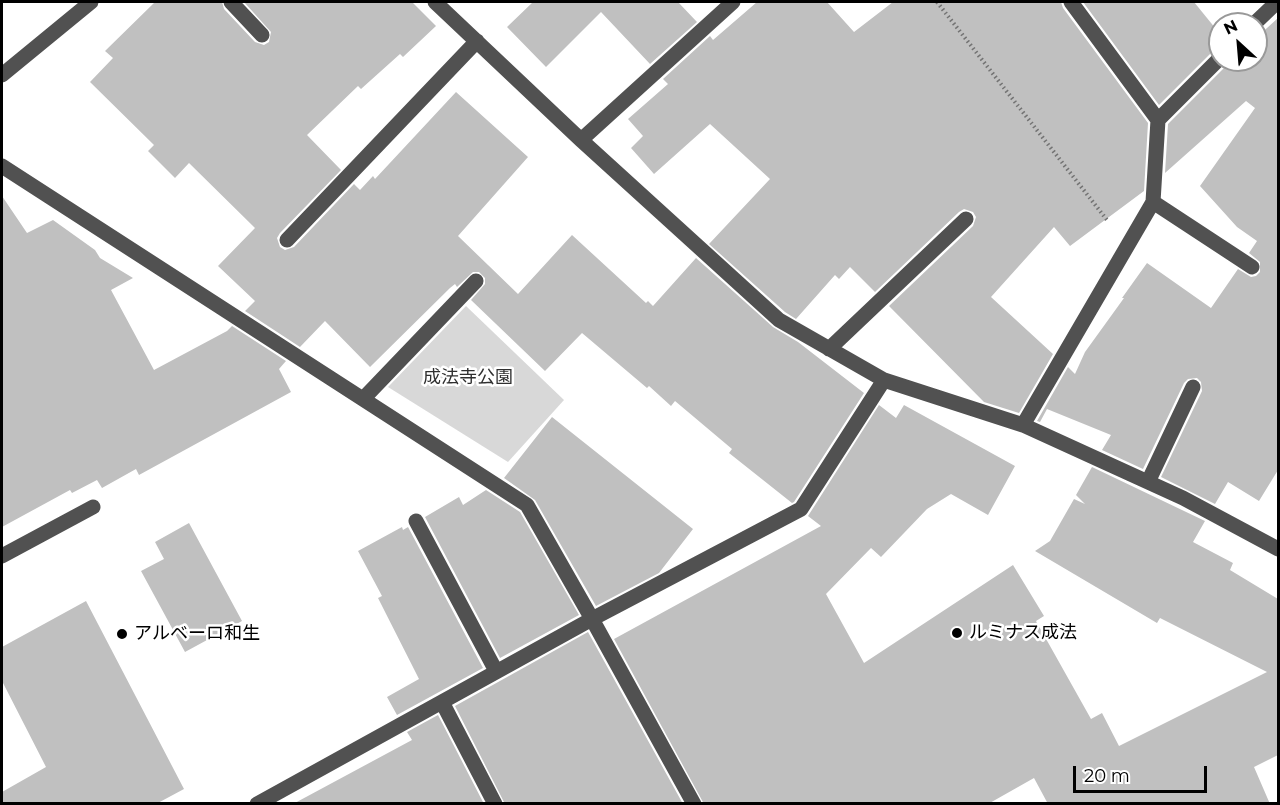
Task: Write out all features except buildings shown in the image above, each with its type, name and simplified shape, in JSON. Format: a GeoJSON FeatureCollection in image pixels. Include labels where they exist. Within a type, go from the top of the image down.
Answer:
{"type":"FeatureCollection","features":[{"type":"Feature","properties":{"kind":"street"},"geometry":{"type":"LineString","coordinates":[[2,75],[91,2]]}},
{"type":"Feature","properties":{"kind":"street"},"geometry":{"type":"LineString","coordinates":[[231,2],[262,34]]}},
{"type":"Feature","properties":{"kind":"street"},"geometry":{"type":"LineString","coordinates":[[435,2],[581,140],[779,320],[884,380],[1023,425],[1148,482],[1277,545]]}},
{"type":"Feature","properties":{"kind":"street"},"geometry":{"type":"LineString","coordinates":[[581,140],[733,2]]}},
{"type":"Feature","properties":{"kind":"street"},"geometry":{"type":"LineString","coordinates":[[1023,425],[1153,202],[1158,120],[1071,2]]}},
{"type":"Feature","properties":{"kind":"street"},"geometry":{"type":"LineString","coordinates":[[287,240],[477,41]]}},
{"type":"Feature","properties":{"kind":"street"},"geometry":{"type":"LineString","coordinates":[[1158,120],[1208,70]]}},
{"type":"Feature","properties":{"kind":"street"},"geometry":{"type":"LineString","coordinates":[[2,166],[527,505],[694,804]]}},
{"type":"Feature","properties":{"kind":"street"},"geometry":{"type":"LineString","coordinates":[[1153,202],[1252,267]]}},
{"type":"Feature","properties":{"kind":"street"},"geometry":{"type":"LineString","coordinates":[[830,349],[966,219]]}},
{"type":"Feature","properties":{"kind":"street"},"geometry":{"type":"LineString","coordinates":[[363,399],[476,281]]}},
{"type":"Feature","properties":{"kind":"street"},"geometry":{"type":"LineString","coordinates":[[257,804],[496,671],[801,509],[884,380]]}},
{"type":"Feature","properties":{"kind":"street"},"geometry":{"type":"LineString","coordinates":[[1148,482],[1192,387]]}},
{"type":"Feature","properties":{"kind":"street"},"geometry":{"type":"LineString","coordinates":[[2,556],[93,507]]}},
{"type":"Feature","properties":{"kind":"street"},"geometry":{"type":"LineString","coordinates":[[416,521],[496,671]]}},
{"type":"Feature","properties":{"kind":"street"},"geometry":{"type":"LineString","coordinates":[[442,702],[495,804]]}},
{"type":"Feature","properties":{"kind":"path"},"geometry":{"type":"LineString","coordinates":[[937,2],[1128,247]]}},
{"type":"Feature","properties":{"kind":"green space","name":"成法寺公園"},"geometry":{"type":"Polygon","coordinates":[[[466,306],[564,400],[508,462],[388,387],[466,306]]]}},
{"type":"Feature","properties":{"kind":"place","name":"ルミナス成法"},"geometry":{"type":"Point","coordinates":[957,633]}},
{"type":"Feature","properties":{"kind":"place","name":"アルベーロ和生"},"geometry":{"type":"Point","coordinates":[122,634]}}]}
